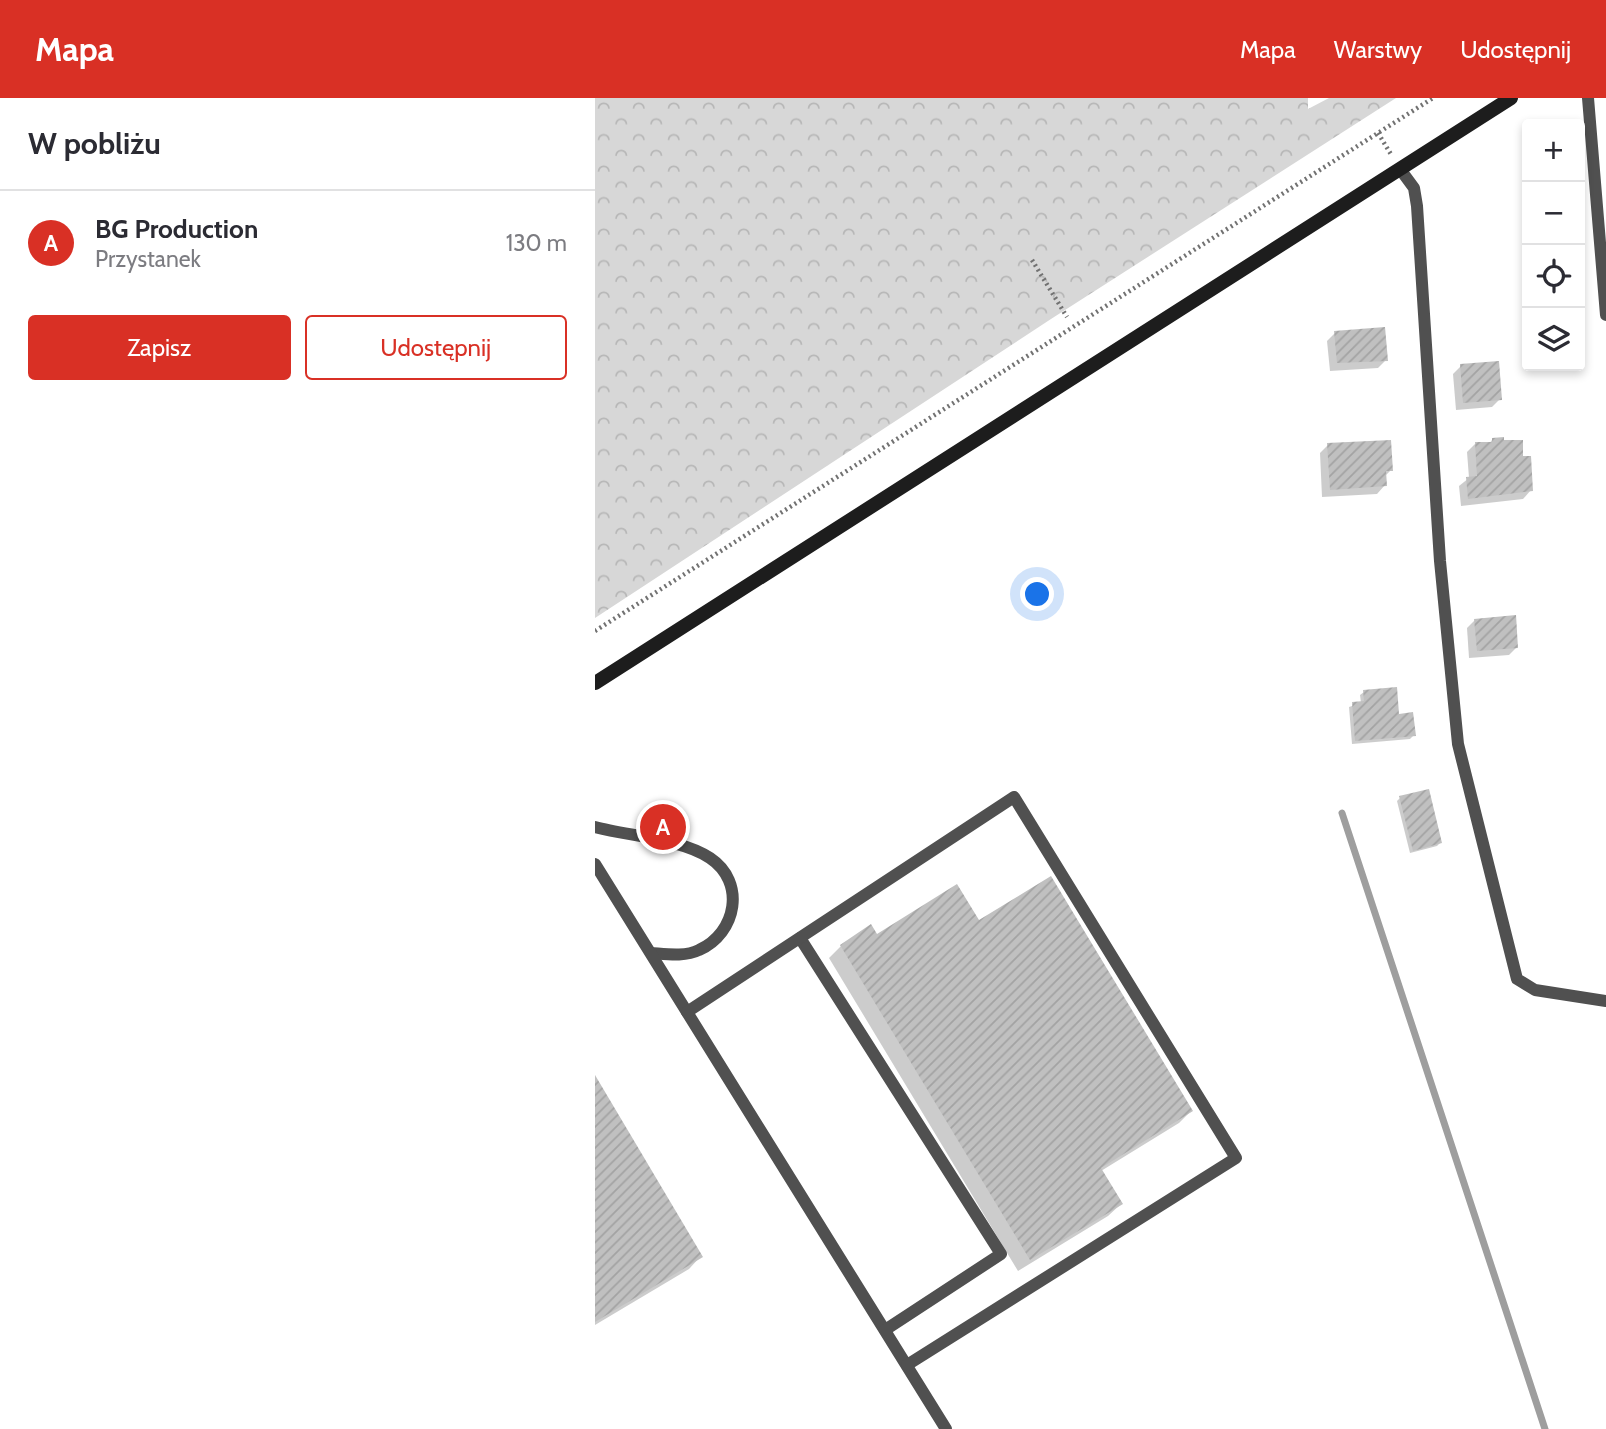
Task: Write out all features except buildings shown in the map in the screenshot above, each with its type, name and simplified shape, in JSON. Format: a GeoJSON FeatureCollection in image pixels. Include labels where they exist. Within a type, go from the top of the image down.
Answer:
{"type":"FeatureCollection","features":[{"type":"Feature","properties":{"kind":"main road"},"geometry":{"type":"LineString","coordinates":[[595,683],[1511,98]]}},
{"type":"Feature","properties":{"kind":"lane"},"geometry":{"type":"LineString","coordinates":[[1588,98],[1606,315]]}},
{"type":"Feature","properties":{"kind":"lane"},"geometry":{"type":"LineString","coordinates":[[1400,169],[1414,188],[1417,206],[1440,561],[1458,744],[1464,770],[1517,979],[1535,990],[1606,1001]]}},
{"type":"Feature","properties":{"kind":"lane"},"geometry":{"type":"LineString","coordinates":[[687,1012],[1014,797],[1236,1158],[907,1365]]}},
{"type":"Feature","properties":{"kind":"lane"},"geometry":{"type":"LineString","coordinates":[[595,827],[694,850],[718,864],[730,877],[734,896],[731,915],[713,942],[698,951],[651,953]]}},
{"type":"Feature","properties":{"kind":"lane"},"geometry":{"type":"LineString","coordinates":[[595,864],[946,1429]]}},
{"type":"Feature","properties":{"kind":"lane"},"geometry":{"type":"LineString","coordinates":[[800,938],[1001,1254],[885,1330]]}},
{"type":"Feature","properties":{"kind":"path"},"geometry":{"type":"LineString","coordinates":[[595,631],[1433,98]]}},
{"type":"Feature","properties":{"kind":"path"},"geometry":{"type":"LineString","coordinates":[[1378,133],[1400,169]]}},
{"type":"Feature","properties":{"kind":"path"},"geometry":{"type":"LineString","coordinates":[[1032,260],[1067,317]]}},
{"type":"Feature","properties":{"kind":"green space"},"geometry":{"type":"Polygon","coordinates":[[[595,98],[1308,98],[1308,109],[1329,98],[1396,98],[1051,319],[595,618],[595,98]]]}},
{"type":"Feature","properties":{"kind":"waterway"},"geometry":{"type":"LineString","coordinates":[[1342,813],[1545,1429]]}},
{"type":"Feature","properties":{"kind":"place","name":"BG Production"},"geometry":{"type":"Point","coordinates":[663,827]}}]}
